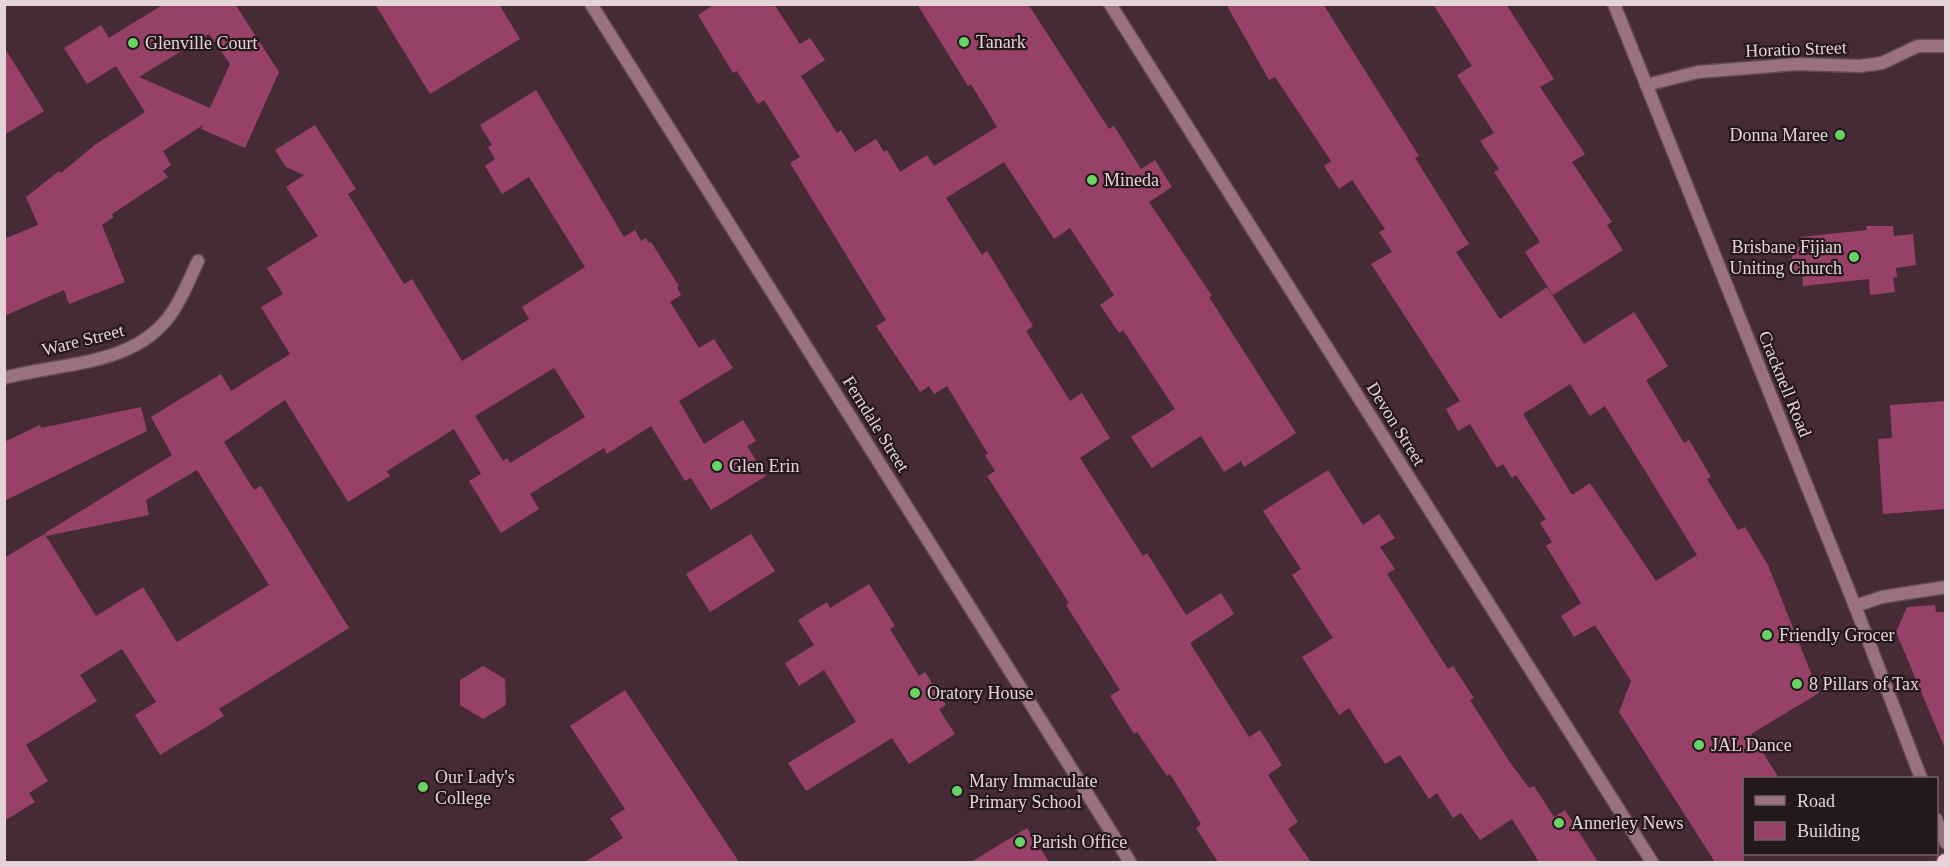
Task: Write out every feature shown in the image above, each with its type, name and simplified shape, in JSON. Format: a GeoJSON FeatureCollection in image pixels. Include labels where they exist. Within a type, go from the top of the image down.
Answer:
{"type":"FeatureCollection","features":[{"type":"Feature","properties":{"kind":"street","name":"Ferndale Street"},"geometry":{"type":"LineString","coordinates":[[591,4],[1130,862]]}},
{"type":"Feature","properties":{"kind":"street","name":"Devon Street"},"geometry":{"type":"LineString","coordinates":[[1110,4],[1652,862]]}},
{"type":"Feature","properties":{"kind":"street","name":"Cracknell Road"},"geometry":{"type":"LineString","coordinates":[[1614,4],[1855,606],[1921,777]]}},
{"type":"Feature","properties":{"kind":"street","name":"Horatio Street"},"geometry":{"type":"LineString","coordinates":[[1646,85],[1698,72],[1798,64],[1860,66],[1882,63],[1918,46],[1946,46]]}},
{"type":"Feature","properties":{"kind":"street","name":"Ware Street"},"geometry":{"type":"LineString","coordinates":[[4,378],[114,355],[149,338],[173,311],[198,261]]}},
{"type":"Feature","properties":{"kind":"street"},"geometry":{"type":"LineString","coordinates":[[1855,606],[1882,597],[1946,587]]}},
{"type":"Feature","properties":{"kind":"street"},"geometry":{"type":"LineString","coordinates":[[1938,824],[1946,843]]}},
{"type":"Feature","properties":{"kind":"building"},"geometry":{"type":"Polygon","coordinates":[[[164,4],[235,4],[279,72],[245,148],[201,129],[203,125],[163,151],[171,165],[163,171],[168,177],[112,214],[114,217],[102,225],[125,282],[69,304],[64,290],[4,316],[4,239],[38,225],[26,197],[59,171],[61,173],[96,144],[145,112],[116,66],[87,84],[64,48],[101,25],[109,38],[164,4]],[[209,34],[139,77],[210,108],[230,64],[209,34]]]}},
{"type":"Feature","properties":{"kind":"building"},"geometry":{"type":"Polygon","coordinates":[[[375,4],[499,4],[520,39],[430,94],[375,4]]]}},
{"type":"Feature","properties":{"kind":"building"},"geometry":{"type":"Polygon","coordinates":[[[715,4],[774,4],[800,44],[810,38],[825,60],[801,76],[837,133],[841,130],[855,152],[876,139],[884,152],[887,150],[900,172],[927,155],[934,166],[997,127],[971,84],[968,86],[917,4],[1028,4],[1109,129],[1114,126],[1141,169],[1155,160],[1172,187],[1149,202],[1212,296],[1209,297],[1296,433],[1244,467],[1241,461],[1224,472],[1201,436],[1152,468],[1131,437],[1175,409],[1123,330],[1119,333],[1100,305],[1114,295],[1070,228],[1054,239],[1004,162],[946,198],[982,255],[987,251],[1033,326],[1026,331],[1070,401],[1082,393],[1110,438],[1080,458],[1143,556],[1147,553],[1186,615],[1221,593],[1234,614],[1190,643],[1249,737],[1260,730],[1282,765],[1268,775],[1298,822],[1288,829],[1311,862],[1218,862],[1196,828],[1201,824],[1170,774],[1167,776],[1137,732],[1134,734],[1110,696],[1120,690],[1066,605],[1069,603],[987,476],[995,471],[985,455],[988,454],[947,386],[934,394],[929,386],[920,392],[876,326],[886,320],[790,163],[800,157],[764,100],[758,104],[737,71],[733,73],[698,15],[715,4]]]}},
{"type":"Feature","properties":{"kind":"building"},"geometry":{"type":"Polygon","coordinates":[[[1226,4],[1323,4],[1419,156],[1415,158],[1469,244],[1456,252],[1500,319],[1547,287],[1584,344],[1634,312],[1668,366],[1646,380],[1684,443],[1689,440],[1711,477],[1707,479],[1738,530],[1745,527],[1768,565],[1819,693],[1751,734],[1778,777],[1743,777],[1744,862],[1715,862],[1619,712],[1631,681],[1595,625],[1574,637],[1561,616],[1581,603],[1546,546],[1552,542],[1540,523],[1546,519],[1516,475],[1512,478],[1503,464],[1497,468],[1470,424],[1458,431],[1446,409],[1460,401],[1371,264],[1392,252],[1379,232],[1385,229],[1352,180],[1339,189],[1324,166],[1331,161],[1275,77],[1269,80],[1226,4]],[[1570,384],[1523,414],[1572,495],[1590,483],[1656,581],[1697,555],[1605,406],[1590,416],[1570,384]]]}},
{"type":"Feature","properties":{"kind":"building"},"geometry":{"type":"Polygon","coordinates":[[[1433,4],[1506,4],[1554,79],[1540,87],[1585,154],[1572,162],[1612,222],[1607,225],[1623,250],[1553,295],[1525,252],[1540,242],[1494,172],[1499,169],[1480,141],[1494,133],[1457,75],[1472,66],[1433,4]]]}},
{"type":"Feature","properties":{"kind":"building"},"geometry":{"type":"Polygon","coordinates":[[[4,47],[44,111],[4,135],[4,47]]]}},
{"type":"Feature","properties":{"kind":"building"},"geometry":{"type":"Polygon","coordinates":[[[536,90],[624,237],[635,230],[641,241],[646,238],[649,243],[651,242],[679,286],[677,287],[681,295],[670,302],[699,348],[714,339],[733,368],[679,401],[704,444],[743,420],[756,441],[747,446],[766,476],[711,510],[691,478],[685,481],[651,426],[607,454],[604,448],[530,494],[539,509],[501,533],[469,481],[481,474],[454,429],[387,471],[390,476],[348,502],[285,400],[224,442],[254,490],[261,486],[349,628],[219,709],[224,716],[160,755],[135,715],[156,702],[122,649],[80,675],[97,701],[26,745],[48,781],[29,793],[35,802],[4,821],[4,558],[44,534],[46,536],[45,533],[172,455],[151,417],[221,374],[231,391],[290,354],[261,307],[283,294],[267,268],[318,236],[286,187],[304,175],[286,167],[275,150],[315,125],[356,189],[348,194],[404,284],[412,279],[462,361],[529,319],[522,307],[585,267],[529,177],[502,194],[485,166],[495,159],[488,147],[492,145],[480,125],[536,90]],[[554,368],[475,416],[503,461],[507,458],[510,463],[585,417],[554,368]],[[197,470],[146,500],[149,515],[46,536],[96,616],[143,587],[177,642],[269,585],[197,470]]]}},
{"type":"Feature","properties":{"kind":"building","name":"Brisbane Fijian Uniting Church"},"geometry":{"type":"Polygon","coordinates":[[[1866,226],[1893,226],[1894,236],[1913,234],[1916,265],[1896,268],[1897,277],[1893,278],[1895,292],[1870,295],[1869,279],[1803,286],[1802,272],[1794,273],[1791,248],[1801,247],[1800,237],[1867,230],[1866,226]]]}},
{"type":"Feature","properties":{"kind":"building"},"geometry":{"type":"Polygon","coordinates":[[[1946,401],[1946,509],[1883,514],[1878,439],[1892,438],[1890,405],[1946,401]]]}},
{"type":"Feature","properties":{"kind":"building"},"geometry":{"type":"Polygon","coordinates":[[[141,407],[147,431],[4,501],[4,442],[40,425],[41,428],[141,407]]]}},
{"type":"Feature","properties":{"kind":"building"},"geometry":{"type":"Polygon","coordinates":[[[1328,470],[1363,525],[1379,514],[1395,538],[1380,547],[1395,569],[1387,574],[1448,669],[1453,666],[1474,698],[1470,700],[1509,761],[1529,788],[1534,786],[1554,817],[1565,810],[1598,862],[1539,862],[1512,819],[1480,840],[1461,813],[1453,818],[1437,793],[1429,799],[1400,755],[1385,764],[1349,708],[1339,715],[1302,657],[1333,638],[1292,575],[1301,569],[1263,511],[1328,470]]]}},
{"type":"Feature","properties":{"kind":"building"},"geometry":{"type":"Polygon","coordinates":[[[751,534],[775,571],[710,612],[686,574],[751,534]]]}},
{"type":"Feature","properties":{"kind":"building","name":"Oratory House"},"geometry":{"type":"Polygon","coordinates":[[[869,584],[895,626],[890,629],[919,676],[925,672],[946,705],[939,709],[955,734],[909,764],[892,738],[806,791],[788,763],[856,722],[824,670],[799,686],[785,663],[814,645],[798,620],[827,602],[830,608],[869,584]]]}},
{"type":"Feature","properties":{"kind":"building"},"geometry":{"type":"Polygon","coordinates":[[[1935,605],[1936,612],[1946,612],[1946,751],[1896,632],[1907,607],[1935,605]]]}},
{"type":"Feature","properties":{"kind":"building"},"geometry":{"type":"Polygon","coordinates":[[[483,666],[505,679],[506,705],[483,719],[460,705],[460,680],[483,666]]]}},
{"type":"Feature","properties":{"kind":"building"},"geometry":{"type":"Polygon","coordinates":[[[625,690],[739,862],[585,862],[623,838],[610,818],[625,809],[570,726],[625,690]]]}},
{"type":"Feature","properties":{"kind":"building","name":"Parish Office"},"geometry":{"type":"Polygon","coordinates":[[[1027,828],[1049,862],[971,862],[1027,828]]]}},
{"type":"Feature","properties":{"kind":"place","name":"Tanark"},"geometry":{"type":"Point","coordinates":[964,42]}},
{"type":"Feature","properties":{"kind":"place","name":"Glenville Court"},"geometry":{"type":"Point","coordinates":[133,43]}},
{"type":"Feature","properties":{"kind":"place","name":"Donna Maree"},"geometry":{"type":"Point","coordinates":[1840,135]}},
{"type":"Feature","properties":{"kind":"place","name":"Mineda"},"geometry":{"type":"Point","coordinates":[1092,180]}},
{"type":"Feature","properties":{"kind":"place","name":"Brisbane Fijian Uniting Church"},"geometry":{"type":"Point","coordinates":[1854,257]}},
{"type":"Feature","properties":{"kind":"place","name":"Glen Erin"},"geometry":{"type":"Point","coordinates":[717,466]}},
{"type":"Feature","properties":{"kind":"place","name":"Friendly Grocer"},"geometry":{"type":"Point","coordinates":[1767,635]}},
{"type":"Feature","properties":{"kind":"place","name":"8 Pillars of Tax"},"geometry":{"type":"Point","coordinates":[1797,684]}},
{"type":"Feature","properties":{"kind":"place","name":"Oratory House"},"geometry":{"type":"Point","coordinates":[915,693]}},
{"type":"Feature","properties":{"kind":"place","name":"JAL Dance"},"geometry":{"type":"Point","coordinates":[1699,745]}},
{"type":"Feature","properties":{"kind":"place","name":"Our Lady's College"},"geometry":{"type":"Point","coordinates":[423,787]}},
{"type":"Feature","properties":{"kind":"place","name":"Mary Immaculate Primary School"},"geometry":{"type":"Point","coordinates":[957,791]}},
{"type":"Feature","properties":{"kind":"place","name":"Annerley News"},"geometry":{"type":"Point","coordinates":[1559,823]}},
{"type":"Feature","properties":{"kind":"place","name":"Parish Office"},"geometry":{"type":"Point","coordinates":[1020,842]}}]}
